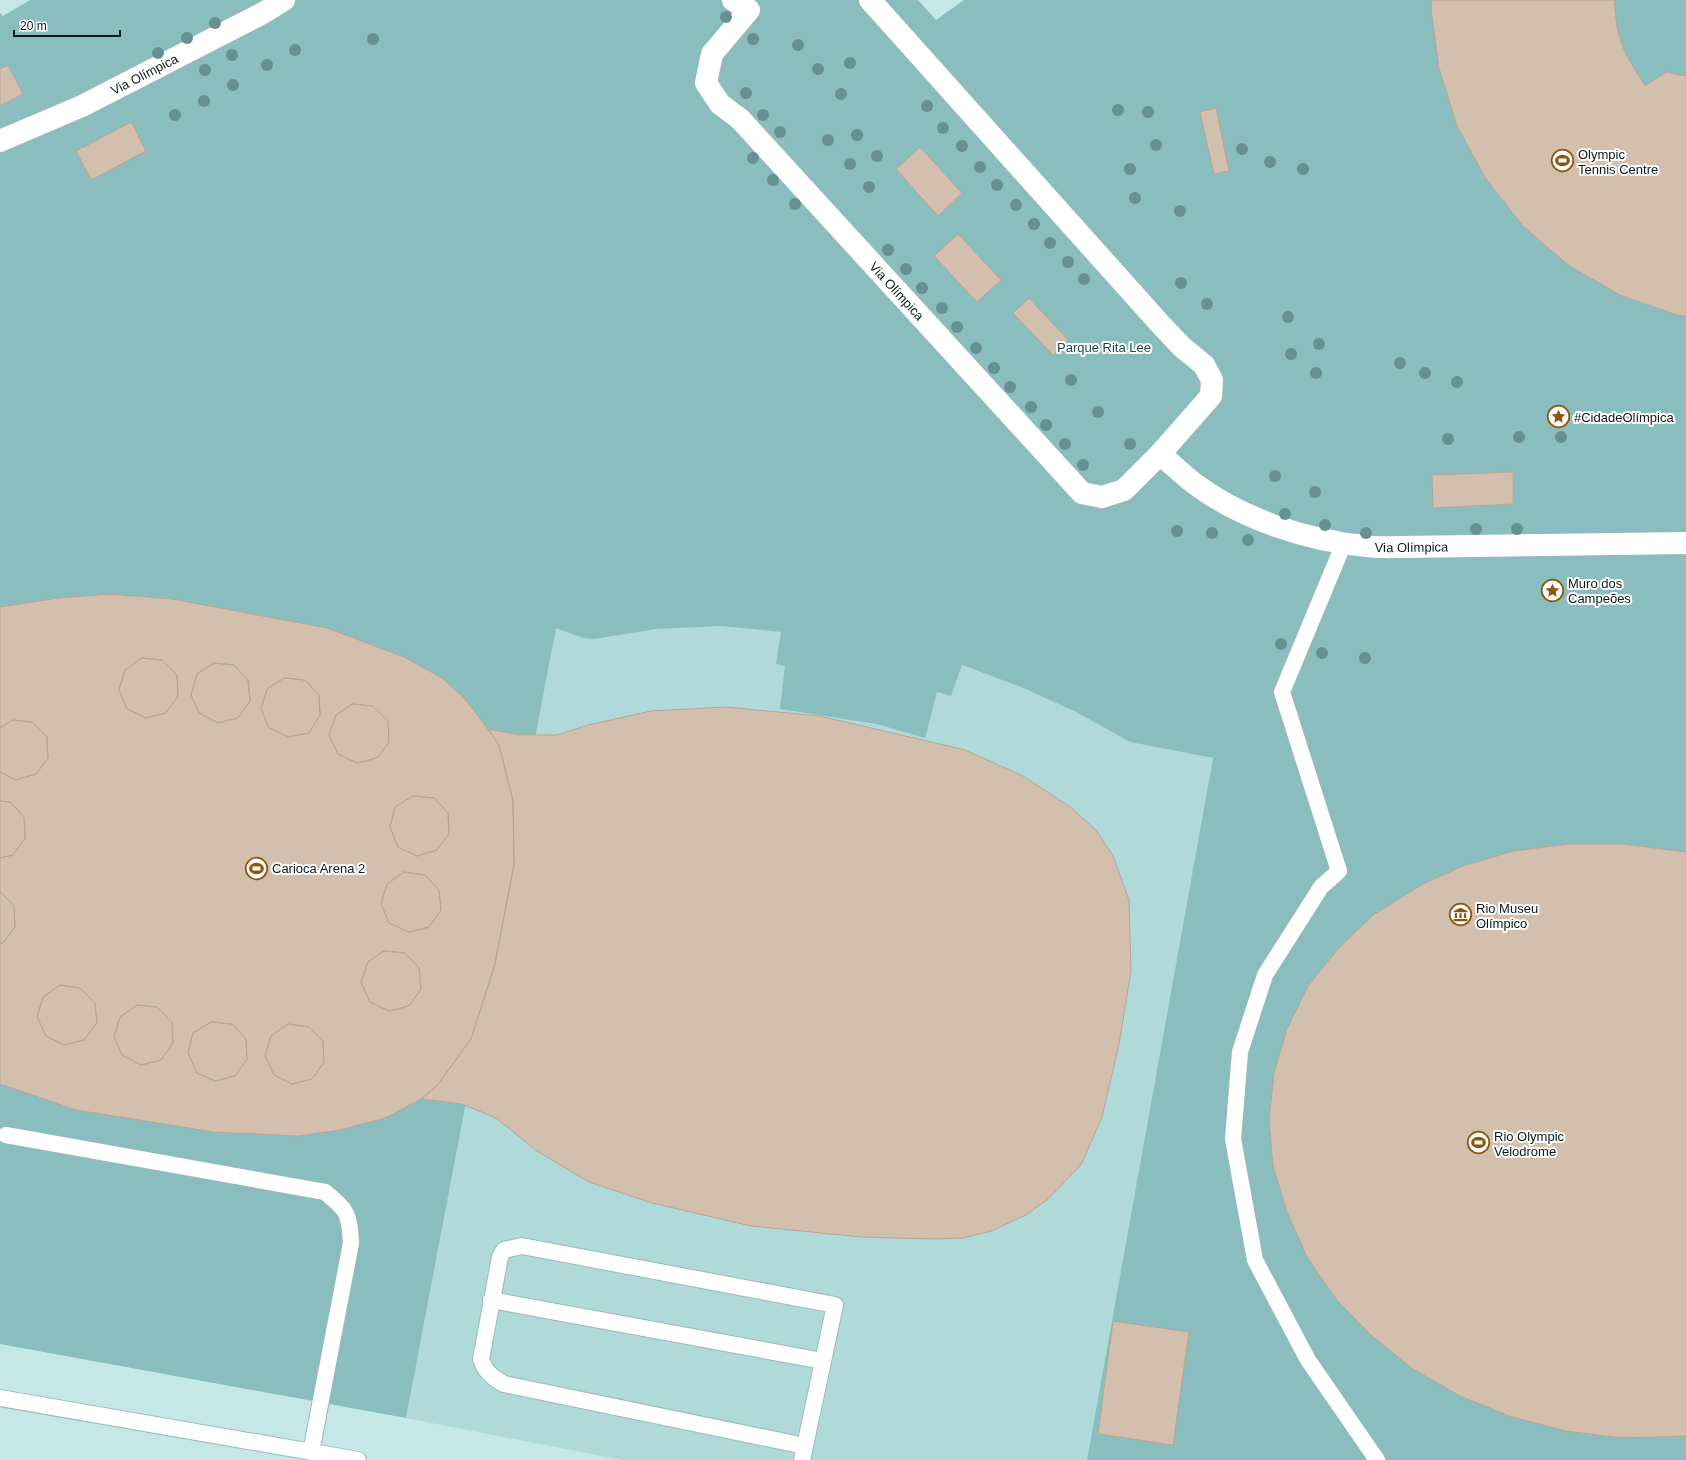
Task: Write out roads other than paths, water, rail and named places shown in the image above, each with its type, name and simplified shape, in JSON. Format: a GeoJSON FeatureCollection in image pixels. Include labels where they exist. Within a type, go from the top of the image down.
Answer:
{"type":"FeatureCollection","features":[{"type":"Feature","properties":{"kind":"street","name":"Via Olímpica"},"geometry":{"type":"LineString","coordinates":[[0,141],[82,106],[244,23],[284,0]]}},
{"type":"Feature","properties":{"kind":"street","name":"Via Olímpica"},"geometry":{"type":"LineString","coordinates":[[748,4],[712,54],[706,83],[720,104],[740,119],[1035,444],[1082,493],[1102,497],[1124,490],[1160,454],[1211,396],[1212,380],[1204,365],[1182,347],[1162,326],[870,0]]}},
{"type":"Feature","properties":{"kind":"street","name":"Via Olímpica"},"geometry":{"type":"LineString","coordinates":[[1160,454],[1194,484],[1223,502],[1268,522],[1311,537],[1367,547],[1686,543]]}},
{"type":"Feature","properties":{"kind":"lane"},"geometry":{"type":"LineString","coordinates":[[1344,543],[1282,692],[1339,870],[1321,887],[1265,975],[1240,1052],[1233,1140],[1255,1260],[1308,1360],[1377,1460]]}},
{"type":"Feature","properties":{"kind":"lane"},"geometry":{"type":"LineString","coordinates":[[6,1136],[325,1192],[342,1206],[350,1220],[351,1243],[311,1452]]}},
{"type":"Feature","properties":{"kind":"lane"},"geometry":{"type":"LineString","coordinates":[[522,1246],[835,1305],[823,1361],[803,1453],[504,1384],[491,1377],[484,1368],[480,1359],[500,1257],[504,1250],[522,1246]]}},
{"type":"Feature","properties":{"kind":"lane"},"geometry":{"type":"LineString","coordinates":[[491,1300],[823,1361]]}},
{"type":"Feature","properties":{"kind":"lane"},"geometry":{"type":"LineString","coordinates":[[0,1398],[358,1460]]}},
{"type":"Feature","properties":{"kind":"place","name":"Olympic Tennis Centre"},"geometry":{"type":"Point","coordinates":[1562,161]}},
{"type":"Feature","properties":{"kind":"place","name":"#CidadeOlímpica"},"geometry":{"type":"Point","coordinates":[1559,417]}},
{"type":"Feature","properties":{"kind":"place","name":"Muro dos Campeões"},"geometry":{"type":"Point","coordinates":[1552,590]}},
{"type":"Feature","properties":{"kind":"place","name":"Carioca Arena 2"},"geometry":{"type":"Point","coordinates":[256,868]}},
{"type":"Feature","properties":{"kind":"place","name":"Rio Museu Olímpico"},"geometry":{"type":"Point","coordinates":[1461,915]}},
{"type":"Feature","properties":{"kind":"place","name":"Rio Olympic Velodrome"},"geometry":{"type":"Point","coordinates":[1479,1143]}},
{"type":"Feature","properties":{"kind":"park label","name":"Parque Rita Lee"},"geometry":{"type":"Point","coordinates":[1104,347]}}]}
